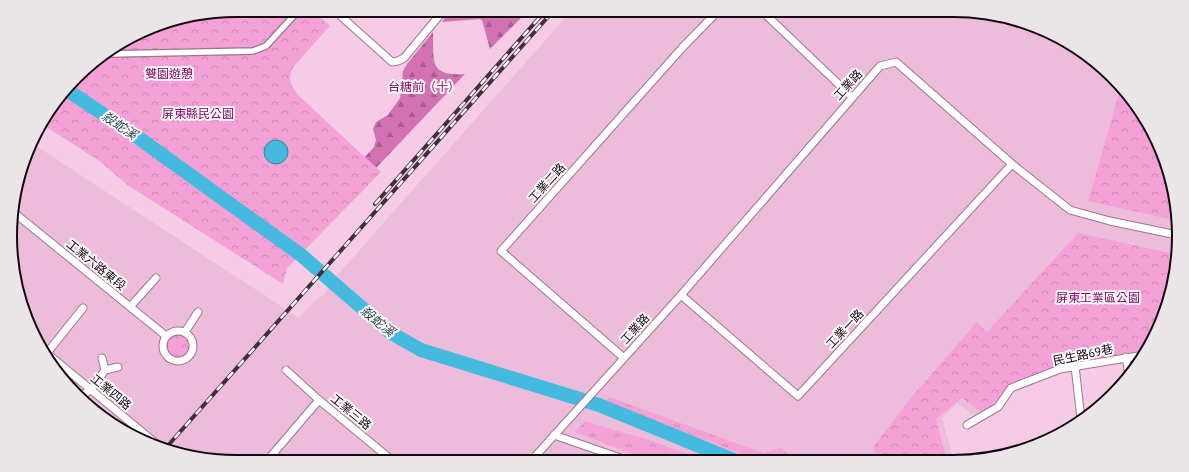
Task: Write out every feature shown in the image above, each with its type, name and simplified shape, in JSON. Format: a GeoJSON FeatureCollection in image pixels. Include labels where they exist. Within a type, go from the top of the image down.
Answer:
{"type":"FeatureCollection","features":[{"type":"Feature","properties":{"kind":"street"},"geometry":{"type":"LineString","coordinates":[[114,54],[253,51],[266,46],[293,17]]}},
{"type":"Feature","properties":{"kind":"street"},"geometry":{"type":"LineString","coordinates":[[342,17],[392,62],[404,58],[438,17]]}},
{"type":"Feature","properties":{"kind":"street","name":"工業二路"},"geometry":{"type":"LineString","coordinates":[[624,358],[500,251],[682,48],[712,17]]}},
{"type":"Feature","properties":{"kind":"street"},"geometry":{"type":"LineString","coordinates":[[768,17],[852,97]]}},
{"type":"Feature","properties":{"kind":"street","name":"工業路"},"geometry":{"type":"LineString","coordinates":[[554,435],[681,295],[880,66],[896,62],[1012,164],[1070,210],[1110,221],[1172,234]]}},
{"type":"Feature","properties":{"kind":"street","name":"工業一路"},"geometry":{"type":"LineString","coordinates":[[681,295],[798,396],[1012,164]]}},
{"type":"Feature","properties":{"kind":"street","name":"工業六路東段"},"geometry":{"type":"LineString","coordinates":[[18,216],[166,336]]}},
{"type":"Feature","properties":{"kind":"street"},"geometry":{"type":"LineString","coordinates":[[130,307],[156,278]]}},
{"type":"Feature","properties":{"kind":"street"},"geometry":{"type":"LineString","coordinates":[[48,349],[83,308]]}},
{"type":"Feature","properties":{"kind":"street"},"geometry":{"type":"LineString","coordinates":[[185,332],[198,312]]}},
{"type":"Feature","properties":{"kind":"street"},"geometry":{"type":"LineString","coordinates":[[175,330],[185,332],[189,335],[194,344],[191,354],[183,360],[173,360],[165,354],[163,344],[166,336],[175,330]]}},
{"type":"Feature","properties":{"kind":"street","name":"民生路69巷"},"geometry":{"type":"LineString","coordinates":[[966,425],[998,407],[1011,388],[1060,369],[1136,356]]}},
{"type":"Feature","properties":{"kind":"street"},"geometry":{"type":"LineString","coordinates":[[102,358],[105,370]]}},
{"type":"Feature","properties":{"kind":"street"},"geometry":{"type":"LineString","coordinates":[[1126,358],[1128,368]]}},
{"type":"Feature","properties":{"kind":"street","name":"工業四路"},"geometry":{"type":"LineString","coordinates":[[57,362],[146,435]]}},
{"type":"Feature","properties":{"kind":"street"},"geometry":{"type":"LineString","coordinates":[[84,394],[91,390],[105,370],[118,366]]}},
{"type":"Feature","properties":{"kind":"street"},"geometry":{"type":"LineString","coordinates":[[1075,366],[1080,414]]}},
{"type":"Feature","properties":{"kind":"street"},"geometry":{"type":"LineString","coordinates":[[286,370],[319,400]]}},
{"type":"Feature","properties":{"kind":"street","name":"工業三路"},"geometry":{"type":"LineString","coordinates":[[272,455],[319,400],[386,455]]}},
{"type":"Feature","properties":{"kind":"street"},"geometry":{"type":"LineString","coordinates":[[536,455],[554,435],[612,455]]}},
{"type":"Feature","properties":{"kind":"shaded area"},"geometry":{"type":"Polygon","coordinates":[[[566,17],[967,17],[1010,24],[1050,40],[1075,54],[1108,81],[1127,103],[1143,127],[1155,152],[1165,179],[1172,222],[1172,250],[1165,293],[1155,320],[1138,354],[1071,367],[1010,386],[997,406],[976,417],[957,403],[942,418],[952,455],[222,455],[179,448],[126,426],[103,410],[81,391],[62,369],[46,346],[24,293],[17,250],[17,222],[21,193],[24,179],[34,152],[37,146],[299,318],[312,303],[325,294],[334,279],[566,17]]]}},
{"type":"Feature","properties":{"kind":"green space","name":"屏東縣民公園"},"geometry":{"type":"Polygon","coordinates":[[[222,17],[320,17],[330,26],[294,66],[290,78],[291,84],[298,95],[381,172],[287,268],[283,284],[129,186],[98,160],[46,127],[62,103],[81,81],[103,62],[126,46],[152,34],[179,24],[193,21],[222,17]]]}},
{"type":"Feature","properties":{"kind":"green space"},"geometry":{"type":"Polygon","coordinates":[[[445,17],[522,17],[490,49],[482,20],[442,22],[445,17]]]}},
{"type":"Feature","properties":{"kind":"green space","name":"台糖前（十）"},"geometry":{"type":"Polygon","coordinates":[[[433,32],[434,59],[439,70],[453,74],[465,74],[376,168],[364,158],[374,147],[376,140],[373,129],[376,122],[388,115],[400,98],[403,71],[433,32]]]}},
{"type":"Feature","properties":{"kind":"green space"},"geometry":{"type":"Polygon","coordinates":[[[1119,93],[1143,127],[1155,152],[1165,179],[1172,220],[1088,201],[1119,93]]]}},
{"type":"Feature","properties":{"kind":"green space","name":"屏東工業區公園"},"geometry":{"type":"Polygon","coordinates":[[[1078,233],[1172,253],[1165,293],[1155,320],[1140,350],[1062,365],[1015,382],[1008,387],[997,404],[982,412],[962,398],[936,419],[945,455],[875,455],[873,447],[915,393],[977,322],[987,332],[1078,233]]]}},
{"type":"Feature","properties":{"kind":"green space"},"geometry":{"type":"Polygon","coordinates":[[[178,331],[189,335],[193,346],[189,357],[178,361],[167,357],[163,346],[167,335],[178,331]]]}},
{"type":"Feature","properties":{"kind":"green space"},"geometry":{"type":"Polygon","coordinates":[[[609,397],[763,453],[781,448],[790,455],[746,455],[603,403],[609,397]]]}},
{"type":"Feature","properties":{"kind":"green space"},"geometry":{"type":"Polygon","coordinates":[[[585,421],[692,455],[634,455],[575,432],[585,421]]]}},
{"type":"Feature","properties":{"kind":"water"},"geometry":{"type":"Polygon","coordinates":[[[271,140],[281,140],[288,147],[288,157],[281,164],[271,164],[264,157],[264,147],[271,140]]]}},
{"type":"Feature","properties":{"kind":"waterway","name":"殺蛇溪"},"geometry":{"type":"LineString","coordinates":[[71,92],[136,136],[301,255],[391,333],[421,350],[599,405],[721,455]]}},
{"type":"Feature","properties":{"kind":"railway"},"geometry":{"type":"LineString","coordinates":[[375,204],[540,17]]}},
{"type":"Feature","properties":{"kind":"railway"},"geometry":{"type":"LineString","coordinates":[[169,444],[548,17]]}},
{"type":"Feature","properties":{"kind":"park label","name":"雙園遊憩"},"geometry":{"type":"Point","coordinates":[169,74]}}]}
